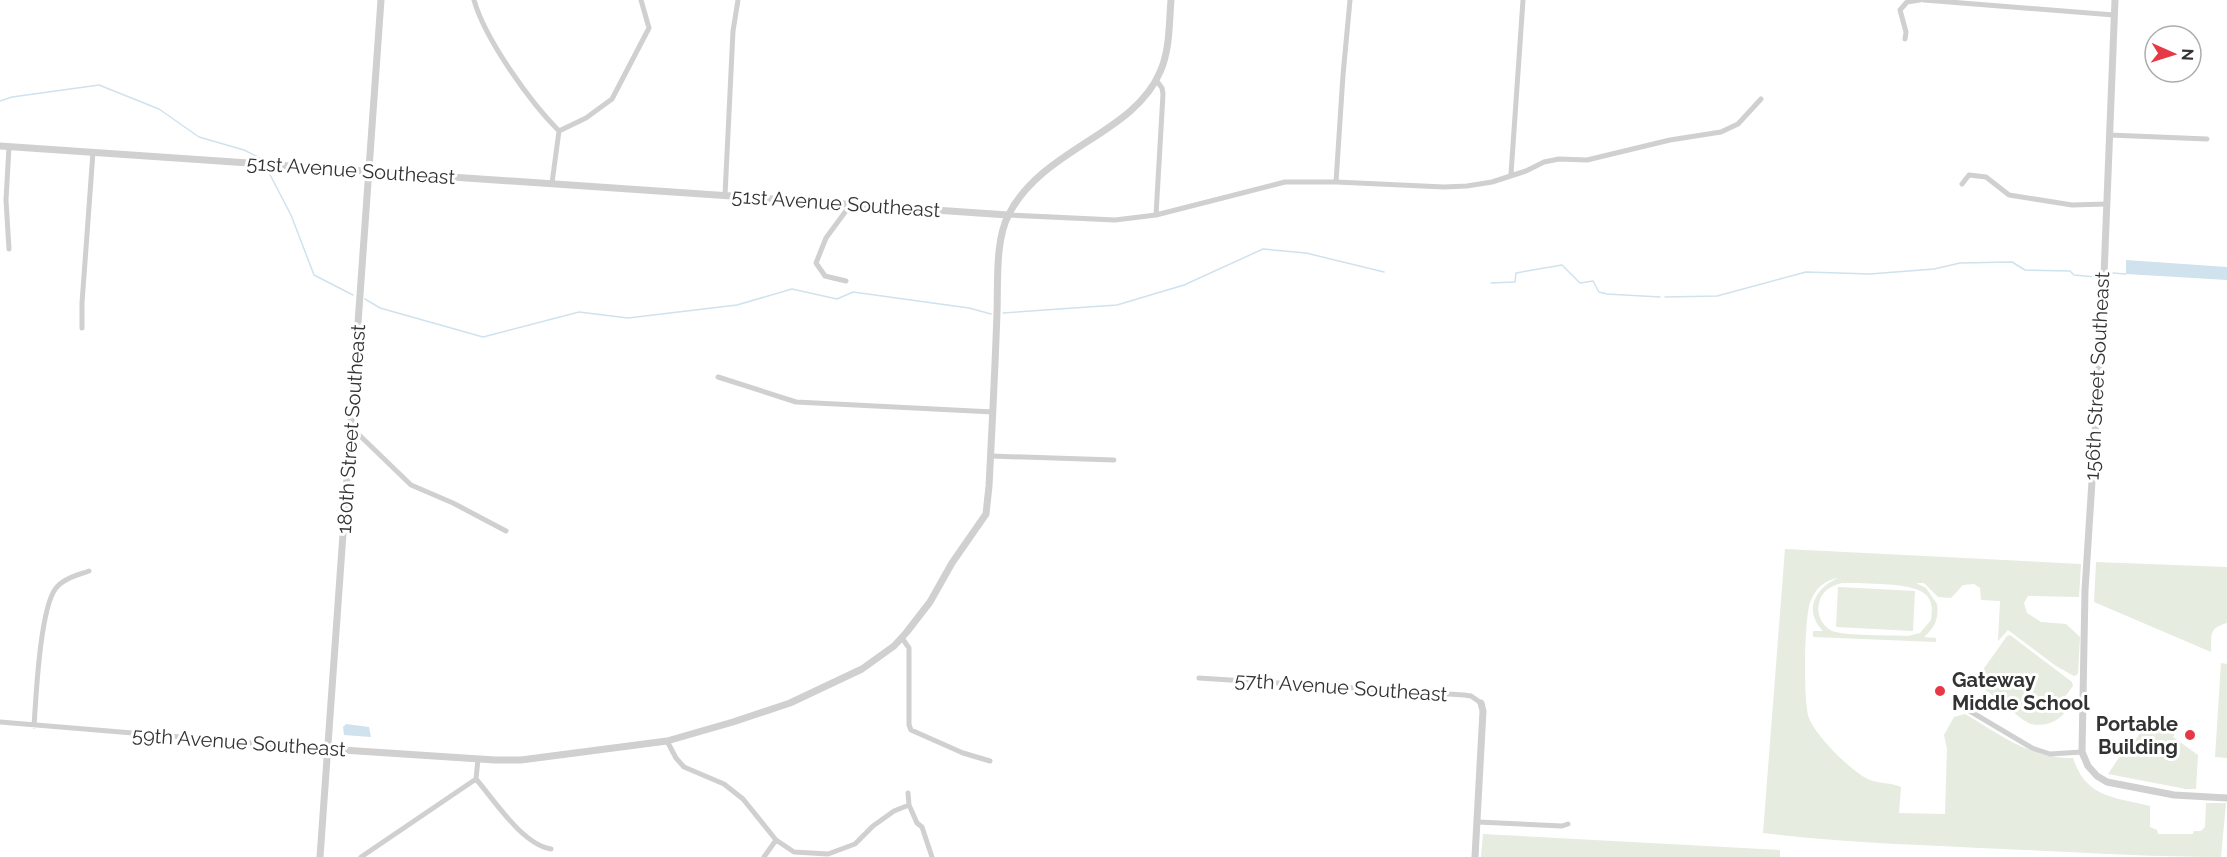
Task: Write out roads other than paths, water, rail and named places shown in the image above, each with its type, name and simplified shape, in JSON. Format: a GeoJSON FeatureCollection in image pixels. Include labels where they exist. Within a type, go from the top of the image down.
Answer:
{"type":"FeatureCollection","features":[{"type":"Feature","properties":{"kind":"street","name":"180th Street Southeast"},"geometry":{"type":"LineString","coordinates":[[320,857],[381,0]]}},
{"type":"Feature","properties":{"kind":"street"},"geometry":{"type":"LineString","coordinates":[[474,0],[487,32],[504,60],[546,118],[559,131]]}},
{"type":"Feature","properties":{"kind":"street"},"geometry":{"type":"LineString","coordinates":[[559,131],[586,118],[612,99],[649,28],[641,0]]}},
{"type":"Feature","properties":{"kind":"street"},"geometry":{"type":"LineString","coordinates":[[725,195],[733,31],[738,0]]}},
{"type":"Feature","properties":{"kind":"street"},"geometry":{"type":"LineString","coordinates":[[1008,215],[1029,185],[1047,168],[1125,115],[1139,102],[1156,80],[1166,55],[1171,0]]}},
{"type":"Feature","properties":{"kind":"street"},"geometry":{"type":"LineString","coordinates":[[1336,182],[1350,0]]}},
{"type":"Feature","properties":{"kind":"street"},"geometry":{"type":"LineString","coordinates":[[1511,174],[1523,0]]}},
{"type":"Feature","properties":{"kind":"street"},"geometry":{"type":"LineString","coordinates":[[1905,39],[1906,32],[1900,10],[1907,2],[1922,0],[2114,15]]}},
{"type":"Feature","properties":{"kind":"street","name":"156th Street Southeast"},"geometry":{"type":"LineString","coordinates":[[2082,752],[2085,590],[2102,322],[2115,0]]}},
{"type":"Feature","properties":{"kind":"street"},"geometry":{"type":"LineString","coordinates":[[1156,80],[1163,94],[1156,215]]}},
{"type":"Feature","properties":{"kind":"street","name":"51st Avenue Southeast"},"geometry":{"type":"LineString","coordinates":[[0,146],[1008,215],[1115,220],[1156,215],[1285,182],[1444,187],[1492,182],[1526,171],[1544,162],[1559,159],[1587,160],[1663,141],[1721,132],[1738,124],[1761,99]]}},
{"type":"Feature","properties":{"kind":"street"},"geometry":{"type":"LineString","coordinates":[[552,183],[559,131]]}},
{"type":"Feature","properties":{"kind":"street"},"geometry":{"type":"LineString","coordinates":[[2109,135],[2207,139]]}},
{"type":"Feature","properties":{"kind":"street"},"geometry":{"type":"LineString","coordinates":[[9,147],[6,200],[9,249]]}},
{"type":"Feature","properties":{"kind":"street"},"geometry":{"type":"LineString","coordinates":[[82,328],[93,152]]}},
{"type":"Feature","properties":{"kind":"street"},"geometry":{"type":"LineString","coordinates":[[1962,184],[1969,175],[1973,174],[1986,177],[2009,195],[2072,205],[2106,204]]}},
{"type":"Feature","properties":{"kind":"street"},"geometry":{"type":"LineString","coordinates":[[846,281],[825,276],[816,263],[826,238],[851,204]]}},
{"type":"Feature","properties":{"kind":"street","name":"59th Avenue Southeast"},"geometry":{"type":"LineString","coordinates":[[0,722],[327,748],[521,760],[667,741],[703,732],[790,703],[862,669],[902,638],[930,602],[964,545],[986,514],[1001,248],[1008,215]]}},
{"type":"Feature","properties":{"kind":"street"},"geometry":{"type":"LineString","coordinates":[[718,377],[796,402],[993,412]]}},
{"type":"Feature","properties":{"kind":"street"},"geometry":{"type":"LineString","coordinates":[[352,428],[411,485],[453,503],[506,531]]}},
{"type":"Feature","properties":{"kind":"street"},"geometry":{"type":"LineString","coordinates":[[991,456],[1114,460]]}},
{"type":"Feature","properties":{"kind":"street"},"geometry":{"type":"LineString","coordinates":[[34,726],[43,634],[52,595],[57,586],[68,578],[89,571]]}},
{"type":"Feature","properties":{"kind":"street"},"geometry":{"type":"LineString","coordinates":[[902,638],[909,648],[909,725],[911,730],[963,753],[990,761]]}},
{"type":"Feature","properties":{"kind":"street","name":"57th Avenue Southeast"},"geometry":{"type":"LineString","coordinates":[[1199,678],[1464,695],[1471,696],[1481,703]]}},
{"type":"Feature","properties":{"kind":"street"},"geometry":{"type":"LineString","coordinates":[[1475,857],[1483,711],[1481,703]]}},
{"type":"Feature","properties":{"kind":"street"},"geometry":{"type":"LineString","coordinates":[[1968,710],[2032,748],[2050,754],[2082,752],[2088,766],[2097,776],[2107,782],[2174,795],[2227,798]]}},
{"type":"Feature","properties":{"kind":"street"},"geometry":{"type":"LineString","coordinates":[[667,741],[684,767],[724,784],[743,799],[776,840],[794,852],[828,854],[855,844],[873,826],[894,811],[909,805]]}},
{"type":"Feature","properties":{"kind":"street"},"geometry":{"type":"LineString","coordinates":[[478,759],[476,778],[526,837],[539,847],[551,849]]}},
{"type":"Feature","properties":{"kind":"street"},"geometry":{"type":"LineString","coordinates":[[361,857],[476,778]]}},
{"type":"Feature","properties":{"kind":"street"},"geometry":{"type":"LineString","coordinates":[[908,793],[909,805],[917,823],[922,827],[932,857]]}},
{"type":"Feature","properties":{"kind":"street"},"geometry":{"type":"LineString","coordinates":[[1478,822],[1562,826],[1568,824]]}},
{"type":"Feature","properties":{"kind":"street"},"geometry":{"type":"LineString","coordinates":[[764,857],[776,840]]}},
{"type":"Feature","properties":{"kind":"water"},"geometry":{"type":"Polygon","coordinates":[[[2126,260],[2227,267],[2227,280],[2126,274],[2126,260]]]}},
{"type":"Feature","properties":{"kind":"water"},"geometry":{"type":"Polygon","coordinates":[[[346,724],[369,727],[371,737],[344,735],[343,727],[346,724]]]}},
{"type":"Feature","properties":{"kind":"waterway"},"geometry":{"type":"LineString","coordinates":[[0,101],[12,97],[99,85],[159,109],[199,137],[244,150],[262,159]]}},
{"type":"Feature","properties":{"kind":"waterway"},"geometry":{"type":"LineString","coordinates":[[267,169],[291,215],[314,275],[353,295]]}},
{"type":"Feature","properties":{"kind":"waterway"},"geometry":{"type":"LineString","coordinates":[[1003,313],[1117,305],[1184,285],[1263,249],[1306,253],[1384,272]]}},
{"type":"Feature","properties":{"kind":"waterway"},"geometry":{"type":"LineString","coordinates":[[1665,297],[1717,296],[1806,272],[1870,274],[1934,269],[1960,263],[2012,262],[2025,270],[2070,271],[2074,275],[2096,277]]}},
{"type":"Feature","properties":{"kind":"waterway"},"geometry":{"type":"LineString","coordinates":[[1491,283],[1515,282],[1516,273],[1562,265],[1580,283],[1593,281],[1599,292],[1660,297]]}},
{"type":"Feature","properties":{"kind":"waterway"},"geometry":{"type":"LineString","coordinates":[[2113,273],[2126,274]]}},
{"type":"Feature","properties":{"kind":"waterway"},"geometry":{"type":"LineString","coordinates":[[365,299],[380,308],[483,337],[579,312],[628,318],[737,305],[792,289],[837,299],[853,292],[969,308],[991,314]]}},
{"type":"Feature","properties":{"kind":"place","name":"Gateway Middle School"},"geometry":{"type":"Point","coordinates":[1940,691]}},
{"type":"Feature","properties":{"kind":"place","name":"Portable Building"},"geometry":{"type":"Point","coordinates":[2190,735]}}]}
